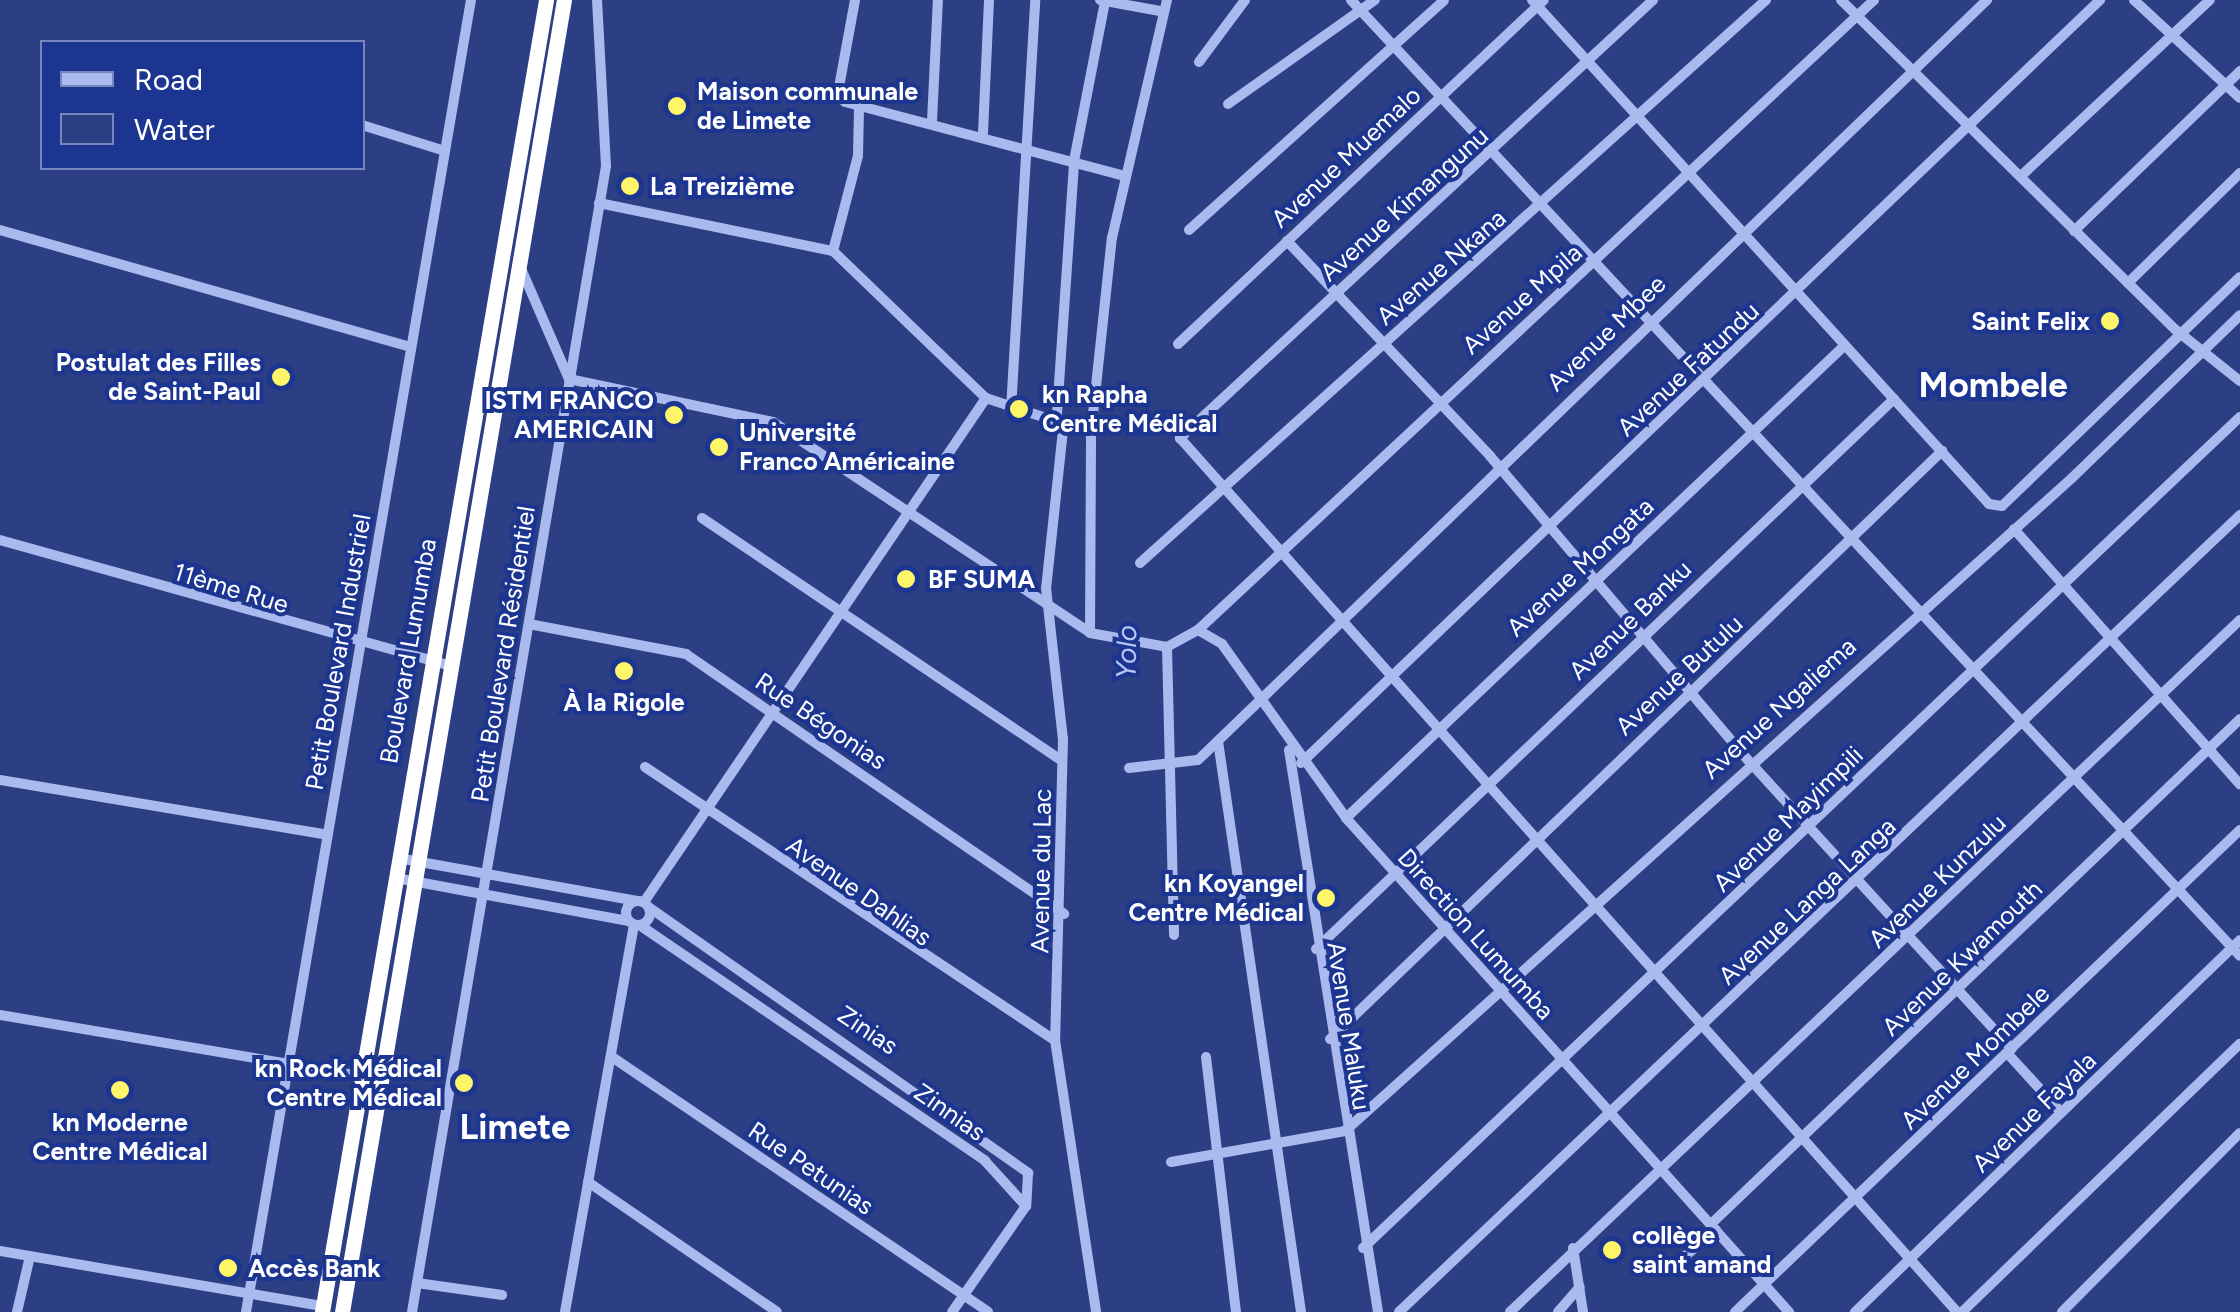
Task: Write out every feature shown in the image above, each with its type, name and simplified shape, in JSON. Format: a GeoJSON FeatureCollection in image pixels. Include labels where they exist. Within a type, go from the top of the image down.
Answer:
{"type":"FeatureCollection","features":[{"type":"Feature","properties":{"kind":"highway","name":"Boulevard Lumumba"},"geometry":{"type":"LineString","coordinates":[[322,1309],[546,0]]}},
{"type":"Feature","properties":{"kind":"highway","name":"Boulevard Lumumba"},"geometry":{"type":"LineString","coordinates":[[342,1312],[564,0]]}},
{"type":"Feature","properties":{"kind":"street","name":"Petit Boulevard Industriel"},"geometry":{"type":"LineString","coordinates":[[246,1312],[471,0]]}},
{"type":"Feature","properties":{"kind":"street","name":"Petit Boulevard Résidentiel"},"geometry":{"type":"LineString","coordinates":[[412,1312],[606,166],[597,0]]}},
{"type":"Feature","properties":{"kind":"street"},"geometry":{"type":"LineString","coordinates":[[855,0],[840,98],[860,107],[983,134],[1122,175]]}},
{"type":"Feature","properties":{"kind":"street"},"geometry":{"type":"LineString","coordinates":[[932,121],[938,0]]}},
{"type":"Feature","properties":{"kind":"street"},"geometry":{"type":"LineString","coordinates":[[983,134],[989,0]]}},
{"type":"Feature","properties":{"kind":"street"},"geometry":{"type":"LineString","coordinates":[[1011,409],[1035,0]]}},
{"type":"Feature","properties":{"kind":"street"},"geometry":{"type":"LineString","coordinates":[[1090,634],[1091,434],[1122,175],[1160,11],[1167,0]]}},
{"type":"Feature","properties":{"kind":"street"},"geometry":{"type":"LineString","coordinates":[[1199,62],[1245,0]]}},
{"type":"Feature","properties":{"kind":"street"},"geometry":{"type":"LineString","coordinates":[[1350,0],[1593,263],[1710,382],[1916,612],[2237,948]]}},
{"type":"Feature","properties":{"kind":"street"},"geometry":{"type":"LineString","coordinates":[[1228,104],[1375,0]]}},
{"type":"Feature","properties":{"kind":"street"},"geometry":{"type":"LineString","coordinates":[[1189,230],[1444,0]]}},
{"type":"Feature","properties":{"kind":"street","name":"Avenue Kimangunu"},"geometry":{"type":"LineString","coordinates":[[1219,486],[1180,436],[1653,0]]}},
{"type":"Feature","properties":{"kind":"street","name":"Avenue Nkana"},"geometry":{"type":"LineString","coordinates":[[1140,563],[1219,486],[1543,205],[1766,0]]}},
{"type":"Feature","properties":{"kind":"street"},"geometry":{"type":"LineString","coordinates":[[1841,0],[2180,334],[2207,349],[2240,382]]}},
{"type":"Feature","properties":{"kind":"street","name":"Avenue Mpila"},"geometry":{"type":"LineString","coordinates":[[1198,630],[1439,399],[1593,263],[1686,171],[1874,0]]}},
{"type":"Feature","properties":{"kind":"street","name":"Avenue Mbee"},"geometry":{"type":"LineString","coordinates":[[1173,768],[1218,741],[1335,622],[1738,231],[1986,0]]}},
{"type":"Feature","properties":{"kind":"street","name":"Avenue Fatundu"},"geometry":{"type":"LineString","coordinates":[[1301,763],[1545,526],[1710,382],[2100,0]]}},
{"type":"Feature","properties":{"kind":"street"},"geometry":{"type":"LineString","coordinates":[[2134,0],[2240,98]]}},
{"type":"Feature","properties":{"kind":"street"},"geometry":{"type":"LineString","coordinates":[[2022,176],[2210,0]]}},
{"type":"Feature","properties":{"kind":"street"},"geometry":{"type":"LineString","coordinates":[[1102,1],[1160,11]]}},
{"type":"Feature","properties":{"kind":"street","name":"Avenue du Lac"},"geometry":{"type":"LineString","coordinates":[[1096,1312],[1054,1040],[1064,914],[1062,761],[1053,612],[1046,588],[1060,429],[1074,161],[1102,1]]}},
{"type":"Feature","properties":{"kind":"street"},"geometry":{"type":"LineString","coordinates":[[1538,2],[1738,231],[1990,504],[2002,506],[2240,277]]}},
{"type":"Feature","properties":{"kind":"street","name":"Avenue Muemalo"},"geometry":{"type":"LineString","coordinates":[[1178,344],[1538,2]]}},
{"type":"Feature","properties":{"kind":"street"},"geometry":{"type":"LineString","coordinates":[[2074,231],[2240,71]]}},
{"type":"Feature","properties":{"kind":"street"},"geometry":{"type":"LineString","coordinates":[[833,251],[858,156],[860,107]]}},
{"type":"Feature","properties":{"kind":"street"},"geometry":{"type":"LineString","coordinates":[[365,126],[445,151]]}},
{"type":"Feature","properties":{"kind":"street"},"geometry":{"type":"LineString","coordinates":[[2128,283],[2240,173]]}},
{"type":"Feature","properties":{"kind":"street"},"geometry":{"type":"LineString","coordinates":[[598,203],[833,251],[986,398],[1060,429],[1091,434]]}},
{"type":"Feature","properties":{"kind":"street"},"geometry":{"type":"LineString","coordinates":[[0,230],[410,347]]}},
{"type":"Feature","properties":{"kind":"street"},"geometry":{"type":"LineString","coordinates":[[1287,241],[1439,399],[1494,470],[1644,634],[1748,760],[1960,988],[2061,1112]]}},
{"type":"Feature","properties":{"kind":"street"},"geometry":{"type":"LineString","coordinates":[[519,263],[569,378],[752,414],[1090,634],[1126,645],[1168,647],[1198,630]]}},
{"type":"Feature","properties":{"kind":"street","name":"Avenue Ngaliema"},"geometry":{"type":"LineString","coordinates":[[1345,1131],[1502,993],[1748,760],[2014,529],[2240,316]]}},
{"type":"Feature","properties":{"kind":"street","name":"Avenue Mongata"},"geometry":{"type":"LineString","coordinates":[[1346,818],[1844,346]]}},
{"type":"Feature","properties":{"kind":"street"},"geometry":{"type":"LineString","coordinates":[[565,1312],[635,924],[644,904],[986,398]]}},
{"type":"Feature","properties":{"kind":"street","name":"Avenue Banku"},"geometry":{"type":"LineString","coordinates":[[1316,949],[1894,399]]}},
{"type":"Feature","properties":{"kind":"street","name":"Avenue Mayimpili"},"geometry":{"type":"LineString","coordinates":[[1363,1248],[2240,417]]}},
{"type":"Feature","properties":{"kind":"street","name":"Avenue Butulu"},"geometry":{"type":"LineString","coordinates":[[1330,1039],[1942,451]]}},
{"type":"Feature","properties":{"kind":"street"},"geometry":{"type":"LineString","coordinates":[[1219,486],[1590,909],[1752,1082],[1909,1260],[1963,1311],[2240,1044]]}},
{"type":"Feature","properties":{"kind":"street","name":"Avenue Langa Langa"},"geometry":{"type":"LineString","coordinates":[[1399,1312],[1613,1116],[2240,515]]}},
{"type":"Feature","properties":{"kind":"street"},"geometry":{"type":"LineString","coordinates":[[702,518],[1062,761]]}},
{"type":"Feature","properties":{"kind":"street"},"geometry":{"type":"LineString","coordinates":[[2014,529],[2240,784]]}},
{"type":"Feature","properties":{"kind":"street","name":"11ème Rue"},"geometry":{"type":"LineString","coordinates":[[0,540],[360,646],[452,666]]}},
{"type":"Feature","properties":{"kind":"street","name":"Avenue Kunzulu"},"geometry":{"type":"LineString","coordinates":[[1510,1312],[1573,1248],[1912,934],[2240,620]]}},
{"type":"Feature","properties":{"kind":"street","name":"Rue Bégonias"},"geometry":{"type":"LineString","coordinates":[[529,624],[675,650],[773,710],[1064,914]]}},
{"type":"Feature","properties":{"kind":"street","name":"Direction Lumumba"},"geometry":{"type":"LineString","coordinates":[[1198,630],[1222,644],[1288,745],[1346,818],[1790,1312]]}},
{"type":"Feature","properties":{"kind":"street"},"geometry":{"type":"LineString","coordinates":[[1168,647],[1174,935]]}},
{"type":"Feature","properties":{"kind":"street","name":"Avenue Kwamouth"},"geometry":{"type":"LineString","coordinates":[[1671,1268],[2240,719]]}},
{"type":"Feature","properties":{"kind":"street"},"geometry":{"type":"LineString","coordinates":[[1218,741],[1302,1312]]}},
{"type":"Feature","properties":{"kind":"street","name":"Avenue Maluku"},"geometry":{"type":"LineString","coordinates":[[1288,745],[1363,1248],[1378,1312]]}},
{"type":"Feature","properties":{"kind":"street","name":"Avenue Dahlias"},"geometry":{"type":"LineString","coordinates":[[645,767],[1054,1040]]}},
{"type":"Feature","properties":{"kind":"street"},"geometry":{"type":"LineString","coordinates":[[1130,768],[1173,768]]}},
{"type":"Feature","properties":{"kind":"street"},"geometry":{"type":"LineString","coordinates":[[0,780],[326,835]]}},
{"type":"Feature","properties":{"kind":"street","name":"Avenue Mombele"},"geometry":{"type":"LineString","coordinates":[[1736,1312],[2240,830]]}},
{"type":"Feature","properties":{"kind":"street"},"geometry":{"type":"LineString","coordinates":[[398,858],[644,904]]}},
{"type":"Feature","properties":{"kind":"street"},"geometry":{"type":"LineString","coordinates":[[396,878],[635,924]]}},
{"type":"Feature","properties":{"kind":"street"},"geometry":{"type":"LineString","coordinates":[[635,924],[644,904]]}},
{"type":"Feature","properties":{"kind":"street","name":"Zinias"},"geometry":{"type":"LineString","coordinates":[[644,904],[997,1144],[1028,1173],[1026,1206]]}},
{"type":"Feature","properties":{"kind":"street","name":"Zinnias"},"geometry":{"type":"LineString","coordinates":[[635,924],[985,1161],[1026,1206]]}},
{"type":"Feature","properties":{"kind":"street","name":"Avenue Fayala"},"geometry":{"type":"LineString","coordinates":[[1855,1312],[2237,948]]}},
{"type":"Feature","properties":{"kind":"street"},"geometry":{"type":"LineString","coordinates":[[0,1015],[362,1076]]}},
{"type":"Feature","properties":{"kind":"street"},"geometry":{"type":"LineString","coordinates":[[830,1054],[842,1036]]}},
{"type":"Feature","properties":{"kind":"street","name":"Rue Petunias"},"geometry":{"type":"LineString","coordinates":[[612,1057],[988,1312]]}},
{"type":"Feature","properties":{"kind":"street"},"geometry":{"type":"LineString","coordinates":[[1206,1057],[1212,1157],[1236,1312]]}},
{"type":"Feature","properties":{"kind":"street"},"geometry":{"type":"LineString","coordinates":[[1171,1162],[1345,1131]]}},
{"type":"Feature","properties":{"kind":"street"},"geometry":{"type":"LineString","coordinates":[[2062,1312],[2240,1133]]}},
{"type":"Feature","properties":{"kind":"street"},"geometry":{"type":"LineString","coordinates":[[985,1161],[997,1144]]}},
{"type":"Feature","properties":{"kind":"street"},"geometry":{"type":"LineString","coordinates":[[588,1182],[777,1312]]}},
{"type":"Feature","properties":{"kind":"street"},"geometry":{"type":"LineString","coordinates":[[952,1312],[1026,1206]]}},
{"type":"Feature","properties":{"kind":"street"},"geometry":{"type":"LineString","coordinates":[[1573,1248],[1583,1312]]}},
{"type":"Feature","properties":{"kind":"street"},"geometry":{"type":"LineString","coordinates":[[0,1251],[322,1309]]}},
{"type":"Feature","properties":{"kind":"street"},"geometry":{"type":"LineString","coordinates":[[17,1312],[30,1256]]}},
{"type":"Feature","properties":{"kind":"street"},"geometry":{"type":"LineString","coordinates":[[417,1283],[502,1295]]}},
{"type":"Feature","properties":{"kind":"street"},"geometry":{"type":"LineString","coordinates":[[1558,1312],[1580,1287]]}},
{"type":"Feature","properties":{"kind":"water","name":"Yolo"},"geometry":{"type":"Polygon","coordinates":[[[0,0],[2240,0],[2240,1312],[0,1312],[0,0]]]}},
{"type":"Feature","properties":{"kind":"place","name":"Maison communale de Limete"},"geometry":{"type":"Point","coordinates":[677,106]}},
{"type":"Feature","properties":{"kind":"place","name":"La Treizième"},"geometry":{"type":"Point","coordinates":[630,186]}},
{"type":"Feature","properties":{"kind":"place","name":"Saint Felix"},"geometry":{"type":"Point","coordinates":[2110,321]}},
{"type":"Feature","properties":{"kind":"place","name":"Postulat des Filles de Saint-Paul"},"geometry":{"type":"Point","coordinates":[281,377]}},
{"type":"Feature","properties":{"kind":"place","name":"kn Rapha Centre Médical"},"geometry":{"type":"Point","coordinates":[1019,409]}},
{"type":"Feature","properties":{"kind":"place","name":"ISTM FRANCO AMERICAIN"},"geometry":{"type":"Point","coordinates":[674,415]}},
{"type":"Feature","properties":{"kind":"place","name":"Université Franco Américaine"},"geometry":{"type":"Point","coordinates":[719,447]}},
{"type":"Feature","properties":{"kind":"place","name":"BF SUMA"},"geometry":{"type":"Point","coordinates":[906,579]}},
{"type":"Feature","properties":{"kind":"place","name":"À la Rigole"},"geometry":{"type":"Point","coordinates":[624,671]}},
{"type":"Feature","properties":{"kind":"place","name":"kn Koyangel Centre Médical"},"geometry":{"type":"Point","coordinates":[1326,898]}},
{"type":"Feature","properties":{"kind":"place","name":"kn Rock Médical Centre Médical"},"geometry":{"type":"Point","coordinates":[464,1083]}},
{"type":"Feature","properties":{"kind":"place","name":"kn Moderne Centre Médical"},"geometry":{"type":"Point","coordinates":[120,1090]}},
{"type":"Feature","properties":{"kind":"place","name":"collège saint amand"},"geometry":{"type":"Point","coordinates":[1612,1250]}},
{"type":"Feature","properties":{"kind":"place","name":"Accès Bank"},"geometry":{"type":"Point","coordinates":[228,1268]}},
{"type":"Feature","properties":{"kind":"district","name":"Mombele"},"geometry":{"type":"Point","coordinates":[1993,385]}},
{"type":"Feature","properties":{"kind":"district","name":"Limete"},"geometry":{"type":"Point","coordinates":[515,1127]}}]}
